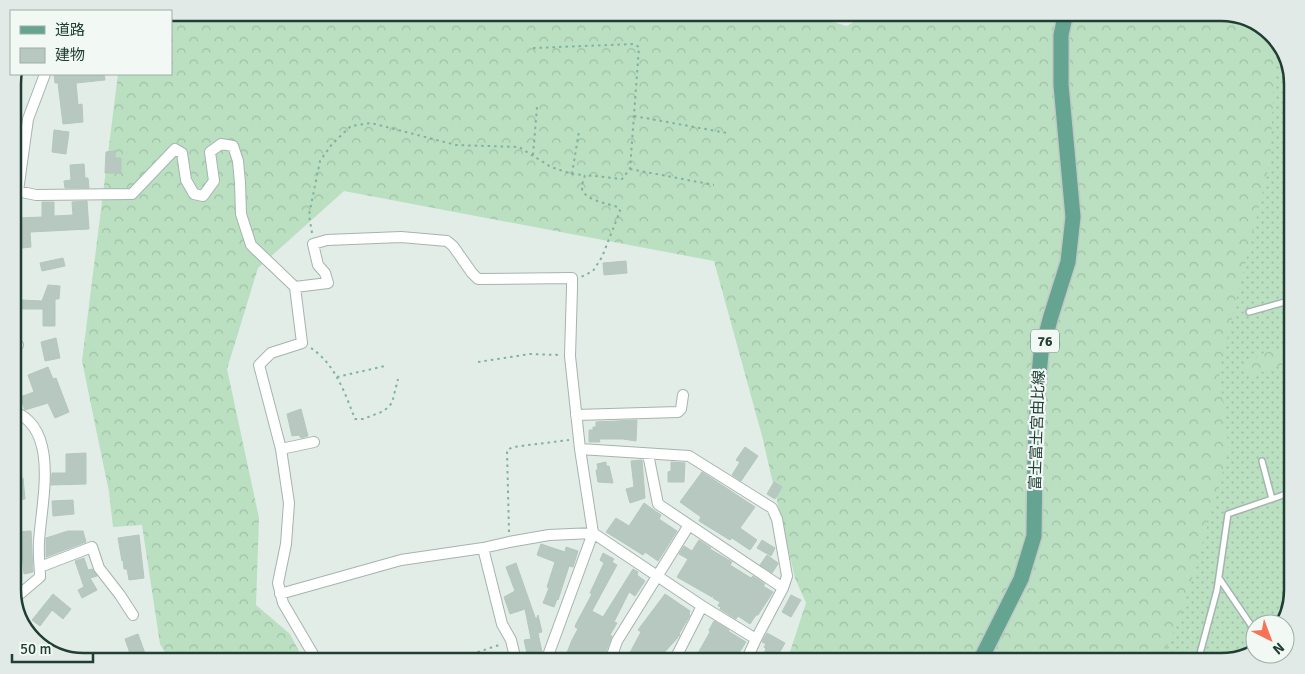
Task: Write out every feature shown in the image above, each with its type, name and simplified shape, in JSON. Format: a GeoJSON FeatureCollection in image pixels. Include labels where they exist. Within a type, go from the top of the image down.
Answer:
{"type":"FeatureCollection","features":[{"type":"Feature","properties":{"kind":"main road","name":"富士富士宮由比線"},"geometry":{"type":"LineString","coordinates":[[984,653],[1021,579],[1034,536],[1038,386],[1042,353],[1051,316],[1068,262],[1073,217],[1061,85],[1061,34],[1064,21]]}},
{"type":"Feature","properties":{"kind":"street"},"geometry":{"type":"LineString","coordinates":[[21,158],[28,119],[44,75]]}},
{"type":"Feature","properties":{"kind":"street"},"geometry":{"type":"LineString","coordinates":[[21,192],[36,195],[132,194],[175,149],[182,153],[186,180],[194,194],[203,196],[214,181],[210,152],[221,144],[233,146],[238,161],[241,214],[251,245],[296,287],[302,343],[271,353],[259,364],[281,448],[289,503],[286,544],[278,583],[280,594],[283,603],[312,653]]}},
{"type":"Feature","properties":{"kind":"street"},"geometry":{"type":"LineString","coordinates":[[296,287],[328,283],[326,273],[318,265],[313,244],[327,240],[401,237],[447,241],[478,279],[572,278],[570,356],[579,444],[593,533],[549,653]]}},
{"type":"Feature","properties":{"kind":"street"},"geometry":{"type":"LineString","coordinates":[[576,415],[678,412],[681,409],[683,395]]}},
{"type":"Feature","properties":{"kind":"street"},"geometry":{"type":"LineString","coordinates":[[21,416],[30,423],[40,435],[44,453],[45,475],[38,544],[40,577],[21,593]]}},
{"type":"Feature","properties":{"kind":"street"},"geometry":{"type":"LineString","coordinates":[[281,448],[314,442]]}},
{"type":"Feature","properties":{"kind":"street"},"geometry":{"type":"LineString","coordinates":[[579,444],[648,454],[688,456],[772,508],[777,519],[787,576],[784,588],[750,653]]}},
{"type":"Feature","properties":{"kind":"street"},"geometry":{"type":"LineString","coordinates":[[648,454],[658,504],[784,588]]}},
{"type":"Feature","properties":{"kind":"street"},"geometry":{"type":"LineString","coordinates":[[613,653],[618,641],[689,525]]}},
{"type":"Feature","properties":{"kind":"street"},"geometry":{"type":"LineString","coordinates":[[280,594],[401,560],[483,548],[549,535],[593,533],[702,606],[756,639]]}},
{"type":"Feature","properties":{"kind":"street"},"geometry":{"type":"LineString","coordinates":[[40,567],[92,547],[99,568],[133,615]]}},
{"type":"Feature","properties":{"kind":"street"},"geometry":{"type":"LineString","coordinates":[[483,548],[502,624],[511,640],[514,653]]}},
{"type":"Feature","properties":{"kind":"street"},"geometry":{"type":"LineString","coordinates":[[678,653],[702,606]]}},
{"type":"Feature","properties":{"kind":"lane"},"geometry":{"type":"LineString","coordinates":[[1250,312],[1284,302]]}},
{"type":"Feature","properties":{"kind":"lane"},"geometry":{"type":"LineString","coordinates":[[1262,461],[1272,499]]}},
{"type":"Feature","properties":{"kind":"lane"},"geometry":{"type":"LineString","coordinates":[[1200,653],[1217,590],[1228,514],[1284,495]]}},
{"type":"Feature","properties":{"kind":"lane"},"geometry":{"type":"LineString","coordinates":[[1218,578],[1245,617]]}},
{"type":"Feature","properties":{"kind":"path"},"geometry":{"type":"LineString","coordinates":[[313,244],[309,215],[320,161],[332,144],[351,126],[371,123],[456,145],[520,147],[552,167],[572,174],[622,179],[630,169],[639,47],[634,44],[533,48]]}},
{"type":"Feature","properties":{"kind":"path"},"geometry":{"type":"LineString","coordinates":[[533,155],[537,107]]}},
{"type":"Feature","properties":{"kind":"path"},"geometry":{"type":"LineString","coordinates":[[634,116],[727,133]]}},
{"type":"Feature","properties":{"kind":"path"},"geometry":{"type":"LineString","coordinates":[[572,174],[579,131]]}},
{"type":"Feature","properties":{"kind":"path"},"geometry":{"type":"LineString","coordinates":[[630,169],[714,185]]}},
{"type":"Feature","properties":{"kind":"path"},"geometry":{"type":"LineString","coordinates":[[572,278],[583,276],[593,271],[602,257],[620,211],[618,207],[583,194],[582,187],[585,175]]}},
{"type":"Feature","properties":{"kind":"path"},"geometry":{"type":"LineString","coordinates":[[302,343],[319,354],[332,369],[355,419],[363,419],[384,411],[392,403],[398,379]]}},
{"type":"Feature","properties":{"kind":"path"},"geometry":{"type":"LineString","coordinates":[[478,362],[530,354],[570,356]]}},
{"type":"Feature","properties":{"kind":"path"},"geometry":{"type":"LineString","coordinates":[[337,377],[385,366]]}},
{"type":"Feature","properties":{"kind":"path"},"geometry":{"type":"LineString","coordinates":[[509,542],[507,450],[513,447],[553,441],[579,444]]}},
{"type":"Feature","properties":{"kind":"path"},"geometry":{"type":"LineString","coordinates":[[474,653],[511,640]]}},
{"type":"Feature","properties":{"kind":"green space"},"geometry":{"type":"Polygon","coordinates":[[[172,21],[830,21],[847,26],[855,21],[1221,21],[1233,22],[1256,32],[1275,53],[1270,162],[1219,372],[1229,450],[1180,617],[1164,653],[790,653],[806,603],[795,578],[762,436],[714,261],[344,191],[258,268],[227,369],[259,518],[256,605],[290,634],[300,653],[165,653],[160,644],[142,525],[113,527],[109,492],[82,361],[118,75],[172,75],[172,21]]]}},
{"type":"Feature","properties":{"kind":"green space"},"geometry":{"type":"Polygon","coordinates":[[[1256,32],[1273,49],[1283,72],[1284,80],[1284,590],[1283,602],[1278,614],[1245,614],[1245,648],[1221,653],[1151,653],[1256,32]]]}},
{"type":"Feature","properties":{"kind":"green space"},"geometry":{"type":"Polygon","coordinates":[[[1284,347],[1284,364],[1252,376],[1241,367],[1262,354],[1284,347]]]}},
{"type":"Feature","properties":{"kind":"building"},"geometry":{"type":"Polygon","coordinates":[[[54,75],[104,75],[105,80],[76,83],[78,105],[82,104],[83,122],[63,124],[58,83],[55,83],[54,75]]]}},
{"type":"Feature","properties":{"kind":"building"},"geometry":{"type":"Polygon","coordinates":[[[54,130],[69,132],[66,154],[52,152],[54,130]]]}},
{"type":"Feature","properties":{"kind":"building"},"geometry":{"type":"Polygon","coordinates":[[[115,151],[115,158],[121,158],[121,173],[105,173],[106,152],[115,151]]]}},
{"type":"Feature","properties":{"kind":"building"},"geometry":{"type":"Polygon","coordinates":[[[84,164],[85,178],[88,178],[89,188],[65,188],[64,181],[71,180],[70,165],[84,164]]]}},
{"type":"Feature","properties":{"kind":"building"},"geometry":{"type":"Polygon","coordinates":[[[87,201],[89,229],[30,232],[31,247],[21,248],[21,218],[42,217],[42,202],[54,202],[54,216],[73,215],[72,202],[87,201]]]}},
{"type":"Feature","properties":{"kind":"building"},"geometry":{"type":"Polygon","coordinates":[[[63,258],[65,266],[42,271],[40,263],[63,258]]]}},
{"type":"Feature","properties":{"kind":"building"},"geometry":{"type":"Polygon","coordinates":[[[626,261],[627,273],[604,275],[603,263],[626,261]]]}},
{"type":"Feature","properties":{"kind":"building"},"geometry":{"type":"Polygon","coordinates":[[[48,285],[60,286],[59,299],[55,299],[55,326],[43,326],[43,309],[22,309],[22,300],[42,301],[48,285]]]}},
{"type":"Feature","properties":{"kind":"building"},"geometry":{"type":"Polygon","coordinates":[[[56,338],[60,358],[45,361],[41,342],[56,338]]]}},
{"type":"Feature","properties":{"kind":"building"},"geometry":{"type":"Polygon","coordinates":[[[48,367],[53,379],[56,378],[69,412],[55,418],[48,403],[25,410],[21,397],[34,392],[28,375],[48,367]]]}},
{"type":"Feature","properties":{"kind":"building"},"geometry":{"type":"Polygon","coordinates":[[[301,409],[308,436],[301,438],[299,435],[292,436],[287,414],[301,409]]]}},
{"type":"Feature","properties":{"kind":"building"},"geometry":{"type":"Polygon","coordinates":[[[637,420],[636,441],[599,439],[600,442],[589,442],[589,430],[593,430],[593,427],[596,427],[596,422],[637,420]]]}},
{"type":"Feature","properties":{"kind":"building"},"geometry":{"type":"Polygon","coordinates":[[[745,447],[758,456],[741,481],[732,475],[740,462],[736,460],[745,447]]]}},
{"type":"Feature","properties":{"kind":"building"},"geometry":{"type":"Polygon","coordinates":[[[86,453],[86,484],[51,485],[52,473],[66,473],[66,454],[86,453]]]}},
{"type":"Feature","properties":{"kind":"building"},"geometry":{"type":"Polygon","coordinates":[[[642,460],[645,498],[630,503],[626,489],[634,487],[631,461],[642,460]]]}},
{"type":"Feature","properties":{"kind":"building"},"geometry":{"type":"Polygon","coordinates":[[[606,462],[606,466],[609,466],[613,483],[598,482],[597,464],[606,462]]]}},
{"type":"Feature","properties":{"kind":"building"},"geometry":{"type":"Polygon","coordinates":[[[671,462],[685,463],[684,482],[668,482],[671,462]]]}},
{"type":"Feature","properties":{"kind":"building"},"geometry":{"type":"Polygon","coordinates":[[[702,472],[755,507],[740,528],[757,540],[750,550],[732,538],[730,540],[699,521],[701,517],[680,502],[702,472]]]}},
{"type":"Feature","properties":{"kind":"building"},"geometry":{"type":"Polygon","coordinates":[[[21,478],[23,478],[25,499],[21,499],[21,478]]]}},
{"type":"Feature","properties":{"kind":"building"},"geometry":{"type":"Polygon","coordinates":[[[774,482],[782,487],[775,499],[767,494],[774,482]]]}},
{"type":"Feature","properties":{"kind":"building"},"geometry":{"type":"Polygon","coordinates":[[[73,500],[74,514],[53,516],[52,501],[73,500]]]}},
{"type":"Feature","properties":{"kind":"building"},"geometry":{"type":"Polygon","coordinates":[[[644,503],[661,515],[659,519],[677,531],[658,561],[645,552],[643,555],[606,532],[616,518],[629,526],[644,503]]]}},
{"type":"Feature","properties":{"kind":"building"},"geometry":{"type":"Polygon","coordinates":[[[31,531],[33,572],[24,574],[21,552],[21,532],[31,531]]]}},
{"type":"Feature","properties":{"kind":"building"},"geometry":{"type":"Polygon","coordinates":[[[68,531],[83,531],[86,542],[46,557],[46,538],[68,531]]]}},
{"type":"Feature","properties":{"kind":"building"},"geometry":{"type":"Polygon","coordinates":[[[139,535],[144,578],[129,580],[127,569],[124,569],[118,538],[139,535]]]}},
{"type":"Feature","properties":{"kind":"building"},"geometry":{"type":"Polygon","coordinates":[[[699,540],[732,562],[730,565],[751,578],[753,576],[765,584],[763,586],[773,592],[750,624],[738,616],[736,619],[720,609],[721,607],[718,606],[720,602],[713,598],[713,595],[712,597],[677,577],[688,559],[679,554],[684,546],[692,551],[699,540]]]}},
{"type":"Feature","properties":{"kind":"building"},"geometry":{"type":"Polygon","coordinates":[[[762,540],[775,548],[771,556],[757,548],[762,540]]]}},
{"type":"Feature","properties":{"kind":"building"},"geometry":{"type":"Polygon","coordinates":[[[541,544],[565,552],[566,547],[578,551],[573,567],[569,566],[554,607],[543,603],[549,588],[547,587],[555,562],[537,555],[541,544]]]}},
{"type":"Feature","properties":{"kind":"building"},"geometry":{"type":"Polygon","coordinates":[[[603,553],[614,559],[612,562],[617,565],[592,611],[603,617],[633,569],[645,581],[635,596],[629,592],[614,622],[617,623],[610,635],[612,636],[605,653],[567,653],[578,629],[575,627],[576,624],[592,594],[590,593],[604,563],[600,560],[603,553]]]}},
{"type":"Feature","properties":{"kind":"building"},"geometry":{"type":"Polygon","coordinates":[[[767,555],[778,563],[772,573],[760,565],[767,555]]]}},
{"type":"Feature","properties":{"kind":"building"},"geometry":{"type":"Polygon","coordinates":[[[84,558],[88,570],[92,569],[97,576],[90,578],[97,590],[82,598],[78,590],[84,587],[75,561],[84,558]]]}},
{"type":"Feature","properties":{"kind":"building"},"geometry":{"type":"Polygon","coordinates":[[[516,563],[536,620],[538,615],[542,632],[538,633],[542,653],[527,653],[524,640],[531,639],[525,609],[510,614],[504,597],[515,591],[506,567],[516,563]]]}},
{"type":"Feature","properties":{"kind":"building"},"geometry":{"type":"Polygon","coordinates":[[[53,594],[71,609],[63,619],[52,610],[40,626],[32,620],[53,594]]]}},
{"type":"Feature","properties":{"kind":"building"},"geometry":{"type":"Polygon","coordinates":[[[665,594],[690,611],[690,615],[680,635],[664,653],[630,653],[641,632],[638,630],[665,594]]]}},
{"type":"Feature","properties":{"kind":"building"},"geometry":{"type":"Polygon","coordinates":[[[791,595],[801,600],[791,617],[782,612],[791,595]]]}},
{"type":"Feature","properties":{"kind":"building"},"geometry":{"type":"Polygon","coordinates":[[[714,621],[746,642],[739,653],[734,651],[733,653],[698,653],[710,632],[709,630],[714,621]]]}},
{"type":"Feature","properties":{"kind":"building"},"geometry":{"type":"Polygon","coordinates":[[[767,633],[785,643],[779,653],[764,653],[766,644],[762,642],[767,633]]]}},
{"type":"Feature","properties":{"kind":"building"},"geometry":{"type":"Polygon","coordinates":[[[138,634],[145,653],[130,653],[125,639],[138,634]]]}}]}
